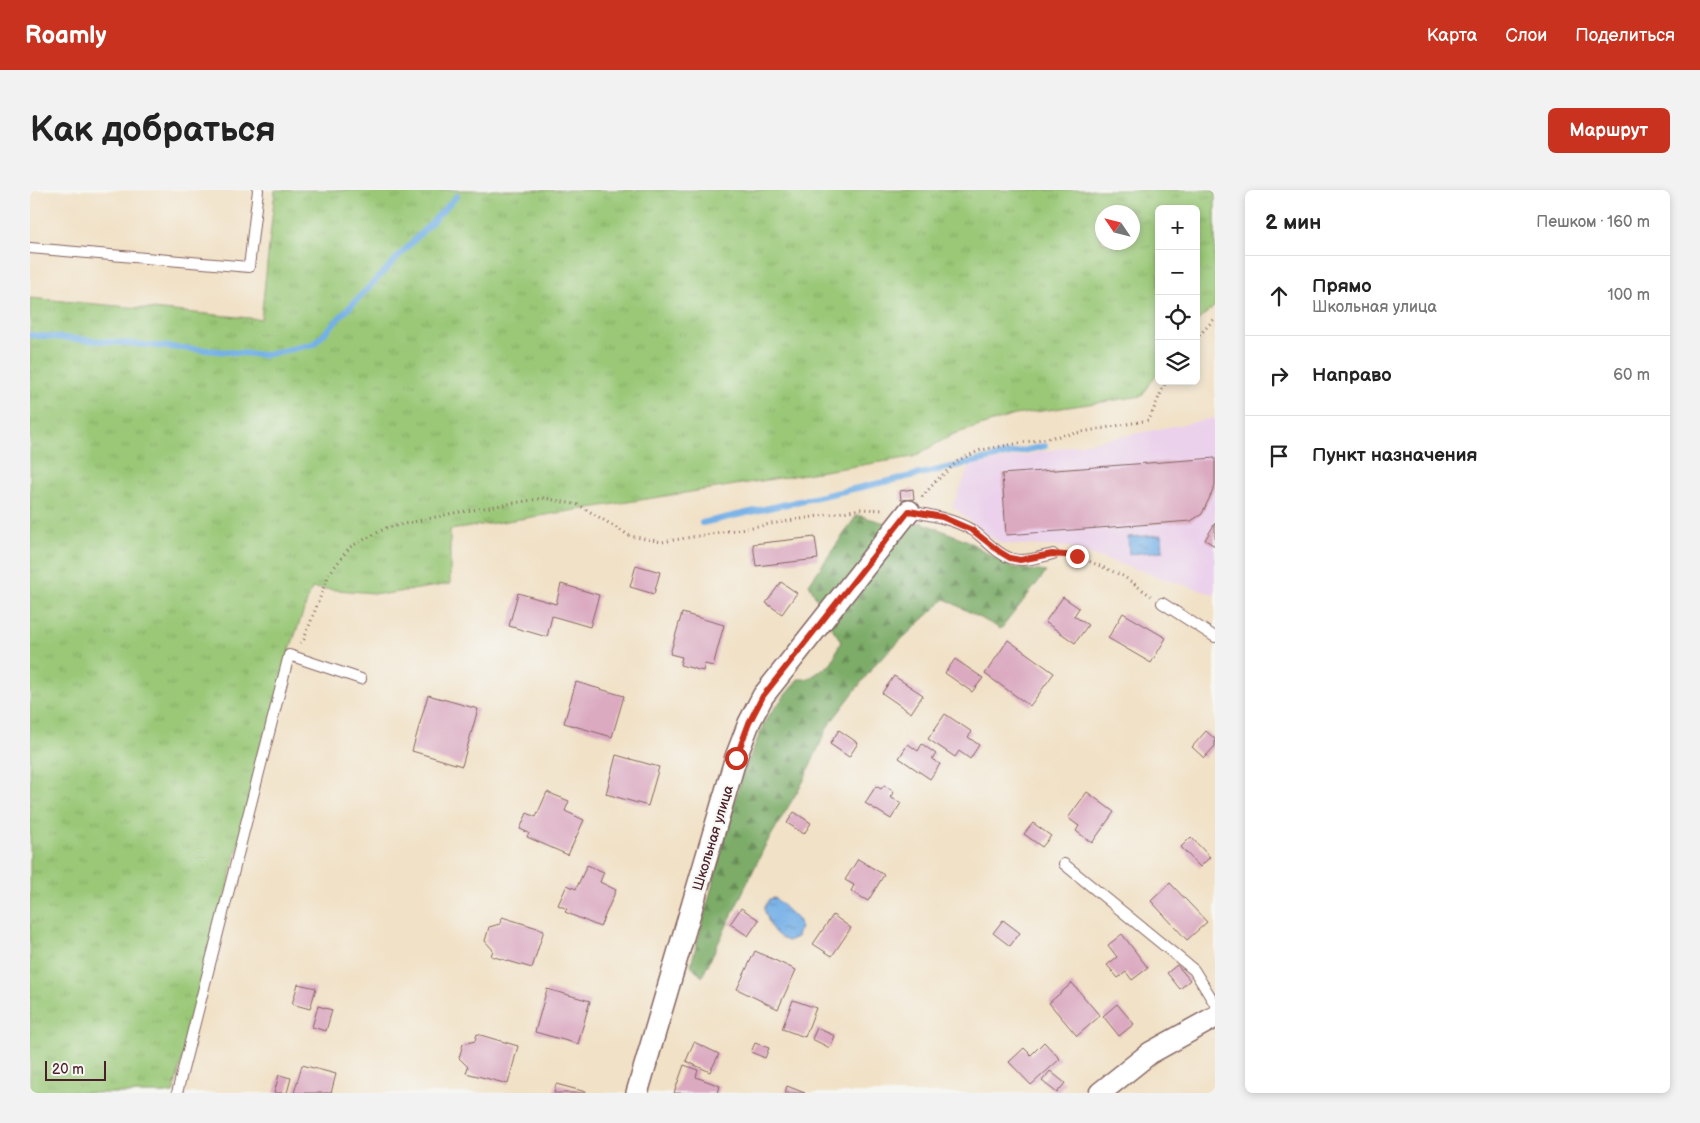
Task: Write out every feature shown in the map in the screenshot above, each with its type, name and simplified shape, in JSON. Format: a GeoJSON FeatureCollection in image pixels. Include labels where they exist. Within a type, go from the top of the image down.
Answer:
{"type":"FeatureCollection","features":[{"type":"Feature","properties":{"kind":"street","name":"Школьная улица"},"geometry":{"type":"LineString","coordinates":[[636,1093],[736,758],[749,723],[763,696],[909,511]]}},
{"type":"Feature","properties":{"kind":"street"},"geometry":{"type":"LineString","coordinates":[[1100,1093],[1150,1053],[1215,1017]]}},
{"type":"Feature","properties":{"kind":"lane"},"geometry":{"type":"LineString","coordinates":[[30,248],[249,266],[258,190]]}},
{"type":"Feature","properties":{"kind":"lane"},"geometry":{"type":"LineString","coordinates":[[909,511],[942,517],[972,530],[1010,558],[1020,560],[1052,554]]}},
{"type":"Feature","properties":{"kind":"lane"},"geometry":{"type":"LineString","coordinates":[[1162,603],[1214,633]]}},
{"type":"Feature","properties":{"kind":"lane"},"geometry":{"type":"LineString","coordinates":[[177,1093],[289,654],[361,679]]}},
{"type":"Feature","properties":{"kind":"lane"},"geometry":{"type":"LineString","coordinates":[[1064,864],[1194,970],[1215,1004]]}},
{"type":"Feature","properties":{"kind":"path"},"geometry":{"type":"LineString","coordinates":[[1200,335],[1215,318]]}},
{"type":"Feature","properties":{"kind":"path"},"geometry":{"type":"LineString","coordinates":[[289,654],[304,639],[329,574],[350,547],[386,528],[454,513],[544,498],[579,505],[630,536],[662,542],[861,508],[909,511],[935,482],[959,460],[981,450],[1149,420],[1164,385]]}},
{"type":"Feature","properties":{"kind":"path"},"geometry":{"type":"LineString","coordinates":[[1052,554],[1077,556],[1123,576],[1162,603]]}},
{"type":"Feature","properties":{"kind":"shaded area"},"geometry":{"type":"Polygon","coordinates":[[[1215,418],[1215,595],[1068,547],[1002,544],[981,530],[952,506],[970,466],[1215,418]]]}},
{"type":"Feature","properties":{"kind":"green space"},"geometry":{"type":"Polygon","coordinates":[[[275,190],[1215,190],[1215,306],[1200,319],[1200,205],[1155,205],[1155,376],[1142,396],[1015,415],[954,434],[913,457],[450,530],[450,584],[386,594],[312,588],[291,646],[173,1093],[30,1093],[30,298],[261,319],[275,190]]]}},
{"type":"Feature","properties":{"kind":"green space"},"geometry":{"type":"Polygon","coordinates":[[[857,515],[904,530],[921,522],[966,540],[1010,567],[1046,572],[1001,629],[945,599],[877,662],[828,726],[803,782],[765,846],[702,977],[691,965],[741,778],[766,719],[798,679],[808,679],[831,664],[841,641],[809,584],[857,515]]]}},
{"type":"Feature","properties":{"kind":"water"},"geometry":{"type":"Polygon","coordinates":[[[1162,535],[1163,551],[1129,554],[1128,537],[1162,535]]]}},
{"type":"Feature","properties":{"kind":"water"},"geometry":{"type":"Polygon","coordinates":[[[775,898],[799,921],[800,927],[797,937],[788,941],[775,932],[764,909],[769,899],[775,898]]]}},
{"type":"Feature","properties":{"kind":"building"},"geometry":{"type":"Polygon","coordinates":[[[1215,458],[1215,486],[1202,514],[1191,521],[1006,535],[1002,474],[1215,458]]]}},
{"type":"Feature","properties":{"kind":"building"},"geometry":{"type":"Polygon","coordinates":[[[913,489],[914,499],[901,500],[900,491],[913,489]]]}},
{"type":"Feature","properties":{"kind":"building"},"geometry":{"type":"Polygon","coordinates":[[[1215,523],[1215,546],[1205,540],[1215,523]]]}},
{"type":"Feature","properties":{"kind":"building"},"geometry":{"type":"Polygon","coordinates":[[[815,537],[818,559],[756,566],[753,544],[815,537]]]}},
{"type":"Feature","properties":{"kind":"building"},"geometry":{"type":"Polygon","coordinates":[[[636,565],[660,572],[654,594],[630,587],[636,565]]]}},
{"type":"Feature","properties":{"kind":"building"},"geometry":{"type":"Polygon","coordinates":[[[781,582],[797,593],[782,614],[766,603],[781,582]]]}},
{"type":"Feature","properties":{"kind":"building"},"geometry":{"type":"Polygon","coordinates":[[[561,584],[599,595],[590,627],[552,616],[547,637],[509,626],[518,593],[556,604],[561,584]]]}},
{"type":"Feature","properties":{"kind":"building"},"geometry":{"type":"Polygon","coordinates":[[[1063,597],[1079,608],[1074,616],[1088,625],[1075,643],[1045,622],[1063,597]]]}},
{"type":"Feature","properties":{"kind":"building"},"geometry":{"type":"Polygon","coordinates":[[[682,613],[724,625],[713,666],[705,664],[703,671],[680,665],[682,657],[670,654],[682,613]]]}},
{"type":"Feature","properties":{"kind":"building"},"geometry":{"type":"Polygon","coordinates":[[[1123,613],[1166,638],[1151,663],[1108,638],[1123,613]]]}},
{"type":"Feature","properties":{"kind":"building"},"geometry":{"type":"Polygon","coordinates":[[[1008,640],[1054,673],[1030,706],[985,674],[1008,640]]]}},
{"type":"Feature","properties":{"kind":"building"},"geometry":{"type":"Polygon","coordinates":[[[955,659],[983,678],[972,692],[945,673],[955,659]]]}},
{"type":"Feature","properties":{"kind":"building"},"geometry":{"type":"Polygon","coordinates":[[[894,676],[923,695],[911,713],[882,693],[894,676]]]}},
{"type":"Feature","properties":{"kind":"building"},"geometry":{"type":"Polygon","coordinates":[[[576,682],[624,696],[612,737],[564,723],[576,682]]]}},
{"type":"Feature","properties":{"kind":"building"},"geometry":{"type":"Polygon","coordinates":[[[428,695],[478,709],[462,766],[412,751],[428,695]]]}},
{"type":"Feature","properties":{"kind":"building"},"geometry":{"type":"Polygon","coordinates":[[[945,714],[972,732],[968,737],[979,745],[970,759],[959,751],[955,757],[928,739],[945,714]]]}},
{"type":"Feature","properties":{"kind":"building"},"geometry":{"type":"Polygon","coordinates":[[[839,730],[858,743],[849,757],[830,744],[839,730]]]}},
{"type":"Feature","properties":{"kind":"building"},"geometry":{"type":"Polygon","coordinates":[[[1206,731],[1215,739],[1215,746],[1204,758],[1192,747],[1206,731]]]}},
{"type":"Feature","properties":{"kind":"building"},"geometry":{"type":"Polygon","coordinates":[[[908,744],[918,751],[922,744],[936,754],[932,759],[940,764],[930,779],[899,758],[908,744]]]}},
{"type":"Feature","properties":{"kind":"building"},"geometry":{"type":"Polygon","coordinates":[[[616,755],[659,767],[648,806],[606,794],[616,755]]]}},
{"type":"Feature","properties":{"kind":"building"},"geometry":{"type":"Polygon","coordinates":[[[884,785],[894,792],[890,797],[901,803],[891,819],[865,803],[876,786],[881,789],[884,785]]]}},
{"type":"Feature","properties":{"kind":"building"},"geometry":{"type":"Polygon","coordinates":[[[547,792],[569,801],[565,811],[584,820],[568,855],[527,837],[529,833],[520,829],[527,813],[536,817],[547,792]]]}},
{"type":"Feature","properties":{"kind":"building"},"geometry":{"type":"Polygon","coordinates":[[[1087,792],[1114,812],[1092,843],[1076,831],[1079,826],[1068,818],[1087,792]]]}},
{"type":"Feature","properties":{"kind":"building"},"geometry":{"type":"Polygon","coordinates":[[[794,812],[811,823],[804,834],[787,823],[794,812]]]}},
{"type":"Feature","properties":{"kind":"building"},"geometry":{"type":"Polygon","coordinates":[[[1033,823],[1051,836],[1042,847],[1024,834],[1033,823]]]}},
{"type":"Feature","properties":{"kind":"building"},"geometry":{"type":"Polygon","coordinates":[[[1191,837],[1210,857],[1200,867],[1181,847],[1191,837]]]}},
{"type":"Feature","properties":{"kind":"building"},"geometry":{"type":"Polygon","coordinates":[[[858,859],[884,875],[868,901],[851,891],[854,885],[845,880],[858,859]]]}},
{"type":"Feature","properties":{"kind":"building"},"geometry":{"type":"Polygon","coordinates":[[[587,865],[604,872],[600,882],[616,890],[600,927],[565,912],[567,909],[558,905],[567,885],[576,889],[587,865]]]}},
{"type":"Feature","properties":{"kind":"building"},"geometry":{"type":"Polygon","coordinates":[[[1170,883],[1207,922],[1187,940],[1151,901],[1170,883]]]}},
{"type":"Feature","properties":{"kind":"building"},"geometry":{"type":"Polygon","coordinates":[[[741,908],[759,920],[748,936],[730,924],[741,908]]]}},
{"type":"Feature","properties":{"kind":"building"},"geometry":{"type":"Polygon","coordinates":[[[833,915],[851,928],[832,956],[813,944],[833,915]]]}},
{"type":"Feature","properties":{"kind":"building"},"geometry":{"type":"Polygon","coordinates":[[[502,917],[544,930],[532,968],[491,956],[493,950],[485,941],[489,927],[500,924],[502,917]]]}},
{"type":"Feature","properties":{"kind":"building"},"geometry":{"type":"Polygon","coordinates":[[[1003,920],[1020,933],[1010,946],[993,933],[1003,920]]]}},
{"type":"Feature","properties":{"kind":"building"},"geometry":{"type":"Polygon","coordinates":[[[1122,934],[1148,968],[1132,980],[1126,972],[1118,978],[1107,965],[1117,957],[1108,945],[1122,934]]]}},
{"type":"Feature","properties":{"kind":"building"},"geometry":{"type":"Polygon","coordinates":[[[755,951],[796,970],[778,1009],[737,989],[755,951]]]}},
{"type":"Feature","properties":{"kind":"building"},"geometry":{"type":"Polygon","coordinates":[[[1177,965],[1190,980],[1180,989],[1167,973],[1177,965]]]}},
{"type":"Feature","properties":{"kind":"building"},"geometry":{"type":"Polygon","coordinates":[[[1072,983],[1100,1016],[1077,1036],[1049,1003],[1072,983]]]}},
{"type":"Feature","properties":{"kind":"building"},"geometry":{"type":"Polygon","coordinates":[[[298,984],[316,988],[310,1009],[292,1004],[298,984]]]}},
{"type":"Feature","properties":{"kind":"building"},"geometry":{"type":"Polygon","coordinates":[[[547,989],[590,1001],[578,1044],[535,1032],[547,989]]]}},
{"type":"Feature","properties":{"kind":"building"},"geometry":{"type":"Polygon","coordinates":[[[793,1000],[816,1008],[805,1037],[782,1029],[793,1000]]]}},
{"type":"Feature","properties":{"kind":"building"},"geometry":{"type":"Polygon","coordinates":[[[1117,1004],[1134,1024],[1119,1036],[1103,1016],[1117,1004]]]}},
{"type":"Feature","properties":{"kind":"building"},"geometry":{"type":"Polygon","coordinates":[[[318,1006],[332,1010],[326,1031],[312,1027],[318,1006]]]}},
{"type":"Feature","properties":{"kind":"building"},"geometry":{"type":"Polygon","coordinates":[[[817,1028],[835,1036],[830,1048],[812,1039],[817,1028]]]}},
{"type":"Feature","properties":{"kind":"building"},"geometry":{"type":"Polygon","coordinates":[[[477,1034],[518,1046],[508,1084],[466,1073],[468,1067],[459,1058],[463,1044],[475,1041],[477,1034]]]}},
{"type":"Feature","properties":{"kind":"building"},"geometry":{"type":"Polygon","coordinates":[[[694,1042],[719,1054],[710,1072],[686,1061],[694,1042]]]}},
{"type":"Feature","properties":{"kind":"building"},"geometry":{"type":"Polygon","coordinates":[[[1044,1042],[1060,1059],[1031,1085],[1009,1062],[1024,1048],[1031,1055],[1044,1042]]]}},
{"type":"Feature","properties":{"kind":"building"},"geometry":{"type":"Polygon","coordinates":[[[755,1043],[769,1048],[765,1058],[751,1052],[755,1043]]]}},
{"type":"Feature","properties":{"kind":"building"},"geometry":{"type":"Polygon","coordinates":[[[302,1065],[336,1074],[331,1093],[294,1093],[302,1065]]]}},
{"type":"Feature","properties":{"kind":"building"},"geometry":{"type":"Polygon","coordinates":[[[684,1065],[698,1070],[696,1077],[720,1086],[718,1093],[674,1093],[684,1065]]]}},
{"type":"Feature","properties":{"kind":"building"},"geometry":{"type":"Polygon","coordinates":[[[1050,1071],[1065,1083],[1057,1093],[1042,1081],[1050,1071]]]}},
{"type":"Feature","properties":{"kind":"building"},"geometry":{"type":"Polygon","coordinates":[[[279,1075],[291,1078],[287,1093],[274,1093],[279,1075]]]}},
{"type":"Feature","properties":{"kind":"building"},"geometry":{"type":"Polygon","coordinates":[[[556,1084],[586,1092],[586,1093],[554,1093],[556,1084]]]}},
{"type":"Feature","properties":{"kind":"building"},"geometry":{"type":"Polygon","coordinates":[[[787,1086],[805,1093],[785,1093],[787,1086]]]}},
{"type":"Feature","properties":{"kind":"waterway"},"geometry":{"type":"LineString","coordinates":[[30,335],[264,355],[314,344],[457,196]]}},
{"type":"Feature","properties":{"kind":"waterway"},"geometry":{"type":"LineString","coordinates":[[702,523],[1045,446]]}},
{"type":"Feature","properties":{"kind":"route"},"geometry":{"type":"LineString","coordinates":[[736,758],[749,723],[763,696],[909,511],[942,517],[972,530],[1010,558],[1020,560],[1052,554],[1077,556]]}}]}
